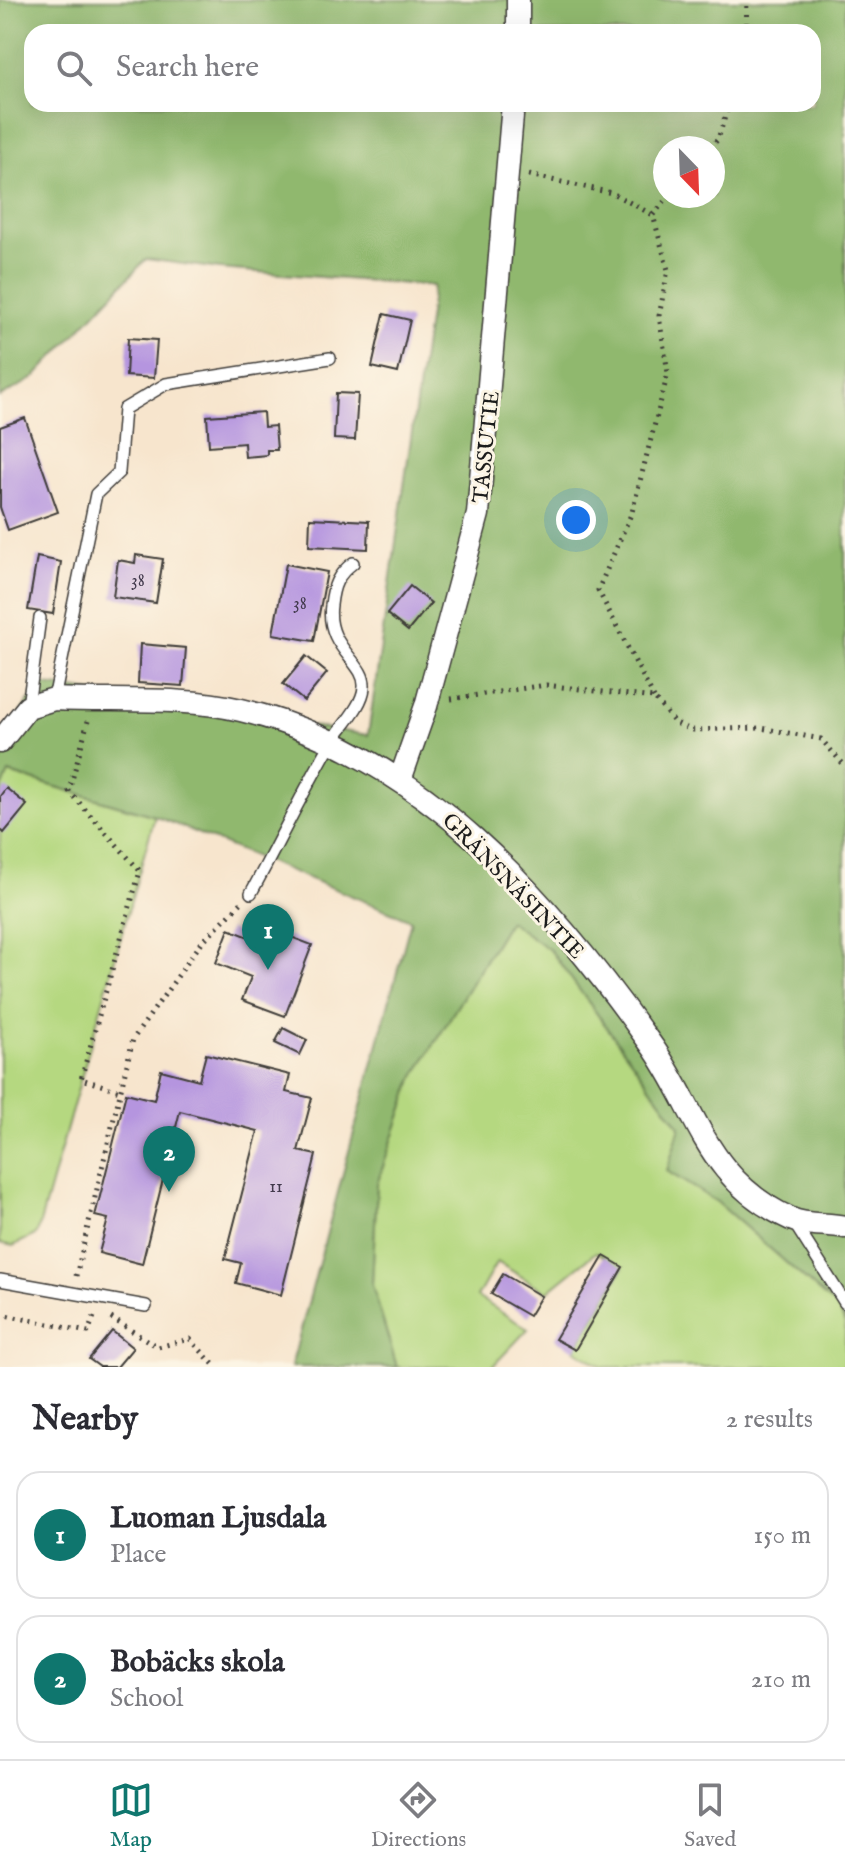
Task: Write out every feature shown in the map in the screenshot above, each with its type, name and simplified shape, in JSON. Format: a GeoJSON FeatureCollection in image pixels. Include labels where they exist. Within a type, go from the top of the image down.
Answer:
{"type":"FeatureCollection","features":[{"type":"Feature","properties":{"kind":"street"},"geometry":{"type":"LineString","coordinates":[[518,0],[518,24]]}},
{"type":"Feature","properties":{"kind":"street","name":"TASSUTIE"},"geometry":{"type":"LineString","coordinates":[[400,780],[426,706],[478,514],[512,112]]}},
{"type":"Feature","properties":{"kind":"street","name":"GRÄNSNÄSINTIE"},"geometry":{"type":"LineString","coordinates":[[28,707],[54,699],[240,710],[333,741],[400,780],[462,826],[565,932],[653,1046],[711,1151],[736,1180],[793,1220],[845,1227]]}},
{"type":"Feature","properties":{"kind":"street"},"geometry":{"type":"LineString","coordinates":[[0,742],[28,707]]}},
{"type":"Feature","properties":{"kind":"lane"},"geometry":{"type":"LineString","coordinates":[[54,699],[96,494],[119,472],[124,409],[166,384],[330,358]]}},
{"type":"Feature","properties":{"kind":"lane"},"geometry":{"type":"LineString","coordinates":[[251,893],[333,741],[362,696],[365,684],[338,645],[329,618],[333,586],[353,563]]}},
{"type":"Feature","properties":{"kind":"lane"},"geometry":{"type":"LineString","coordinates":[[28,707],[40,618]]}},
{"type":"Feature","properties":{"kind":"lane"},"geometry":{"type":"LineString","coordinates":[[793,1220],[845,1303]]}},
{"type":"Feature","properties":{"kind":"lane"},"geometry":{"type":"LineString","coordinates":[[0,1280],[100,1301],[146,1306]]}},
{"type":"Feature","properties":{"kind":"path"},"geometry":{"type":"LineString","coordinates":[[746,24],[747,0]]}},
{"type":"Feature","properties":{"kind":"path"},"geometry":{"type":"LineString","coordinates":[[719,136],[726,112]]}},
{"type":"Feature","properties":{"kind":"path"},"geometry":{"type":"LineString","coordinates":[[508,170],[612,193],[653,215],[668,270],[659,316],[668,373],[632,512],[598,590],[654,698],[674,722],[691,730],[761,728],[821,739],[845,766]]}},
{"type":"Feature","properties":{"kind":"path"},"geometry":{"type":"LineString","coordinates":[[653,215],[659,208]]}},
{"type":"Feature","properties":{"kind":"path"},"geometry":{"type":"LineString","coordinates":[[426,706],[472,694],[546,685],[654,698]]}},
{"type":"Feature","properties":{"kind":"path"},"geometry":{"type":"LineString","coordinates":[[93,701],[69,791],[140,871],[81,1079],[120,1091]]}},
{"type":"Feature","properties":{"kind":"path"},"geometry":{"type":"LineString","coordinates":[[72,1293],[133,1039],[202,942],[251,893]]}},
{"type":"Feature","properties":{"kind":"path"},"geometry":{"type":"LineString","coordinates":[[0,1314],[88,1332],[100,1301]]}},
{"type":"Feature","properties":{"kind":"path"},"geometry":{"type":"LineString","coordinates":[[100,1301],[113,1321],[158,1347],[190,1339],[216,1367]]}},
{"type":"Feature","properties":{"kind":"green space"},"geometry":{"type":"Polygon","coordinates":[[[0,0],[845,0],[845,1324],[838,1308],[717,1202],[667,1171],[680,1127],[551,951],[509,921],[413,1079],[377,1184],[372,1285],[397,1367],[291,1367],[411,920],[155,816],[9,773],[0,793],[0,734],[8,730],[41,684],[368,735],[433,286],[220,269],[146,259],[34,378],[0,397],[0,0]]]}},
{"type":"Feature","properties":{"kind":"green space"},"geometry":{"type":"Polygon","coordinates":[[[8,773],[155,816],[37,1234],[13,1246],[0,1243],[0,793],[8,773]]]}},
{"type":"Feature","properties":{"kind":"green space"},"geometry":{"type":"Polygon","coordinates":[[[509,920],[551,951],[680,1127],[667,1171],[717,1202],[838,1308],[845,1324],[845,1367],[603,1367],[575,1350],[623,1268],[596,1252],[547,1292],[497,1262],[477,1297],[528,1329],[492,1367],[397,1367],[372,1285],[377,1184],[413,1079],[509,920]]]}},
{"type":"Feature","properties":{"kind":"building"},"geometry":{"type":"Polygon","coordinates":[[[384,314],[410,320],[398,373],[372,367],[384,314]]]}},
{"type":"Feature","properties":{"kind":"building"},"geometry":{"type":"Polygon","coordinates":[[[128,338],[157,340],[154,378],[126,376],[128,338]]]}},
{"type":"Feature","properties":{"kind":"building"},"geometry":{"type":"Polygon","coordinates":[[[336,393],[358,394],[355,440],[334,439],[336,393]]]}},
{"type":"Feature","properties":{"kind":"building"},"geometry":{"type":"Polygon","coordinates":[[[263,412],[264,427],[275,426],[277,450],[267,450],[267,455],[245,457],[244,443],[209,446],[207,416],[263,412]]]}},
{"type":"Feature","properties":{"kind":"building"},"geometry":{"type":"Polygon","coordinates":[[[25,418],[58,512],[8,530],[0,507],[0,427],[25,418]]]}},
{"type":"Feature","properties":{"kind":"building"},"geometry":{"type":"Polygon","coordinates":[[[310,518],[369,521],[368,549],[309,546],[310,518]]]}},
{"type":"Feature","properties":{"kind":"building"},"geometry":{"type":"Polygon","coordinates":[[[136,555],[163,559],[156,603],[113,597],[118,560],[135,563],[136,555]]]}},
{"type":"Feature","properties":{"kind":"building"},"geometry":{"type":"Polygon","coordinates":[[[37,557],[61,562],[53,614],[28,610],[37,557]]]}},
{"type":"Feature","properties":{"kind":"building"},"geometry":{"type":"Polygon","coordinates":[[[286,564],[327,572],[314,641],[273,634],[286,564]]]}},
{"type":"Feature","properties":{"kind":"building"},"geometry":{"type":"Polygon","coordinates":[[[410,586],[431,603],[408,631],[387,614],[410,586]]]}},
{"type":"Feature","properties":{"kind":"building"},"geometry":{"type":"Polygon","coordinates":[[[140,644],[186,648],[183,686],[138,683],[140,644]]]}},
{"type":"Feature","properties":{"kind":"building"},"geometry":{"type":"Polygon","coordinates":[[[306,656],[327,673],[304,701],[283,684],[306,656]]]}},
{"type":"Feature","properties":{"kind":"building"},"geometry":{"type":"Polygon","coordinates":[[[6,788],[27,805],[4,833],[0,829],[0,796],[6,788]]]}},
{"type":"Feature","properties":{"kind":"building"},"geometry":{"type":"Polygon","coordinates":[[[265,927],[312,945],[285,1016],[242,1000],[251,977],[216,963],[229,929],[259,941],[265,927]]]}},
{"type":"Feature","properties":{"kind":"building"},"geometry":{"type":"Polygon","coordinates":[[[283,1028],[307,1040],[300,1055],[275,1043],[283,1028]]]}},
{"type":"Feature","properties":{"kind":"building"},"geometry":{"type":"Polygon","coordinates":[[[206,1054],[290,1075],[286,1092],[312,1098],[298,1151],[316,1155],[281,1295],[236,1283],[241,1263],[225,1259],[258,1131],[180,1111],[142,1264],[99,1253],[108,1219],[95,1216],[126,1093],[154,1100],[161,1070],[199,1080],[206,1054]]]}},
{"type":"Feature","properties":{"kind":"building"},"geometry":{"type":"Polygon","coordinates":[[[604,1256],[623,1267],[575,1350],[555,1339],[604,1256]]]}},
{"type":"Feature","properties":{"kind":"building"},"geometry":{"type":"Polygon","coordinates":[[[503,1274],[541,1296],[529,1316],[491,1294],[503,1274]]]}},
{"type":"Feature","properties":{"kind":"building"},"geometry":{"type":"Polygon","coordinates":[[[112,1331],[133,1348],[117,1367],[100,1367],[89,1359],[112,1331]]]}},
{"type":"Feature","properties":{"kind":"place","name":"Luoman Ljusdala"},"geometry":{"type":"Point","coordinates":[268,970]}},
{"type":"Feature","properties":{"kind":"place","name":"Bobäcks skola"},"geometry":{"type":"Point","coordinates":[169,1192]}}]}
